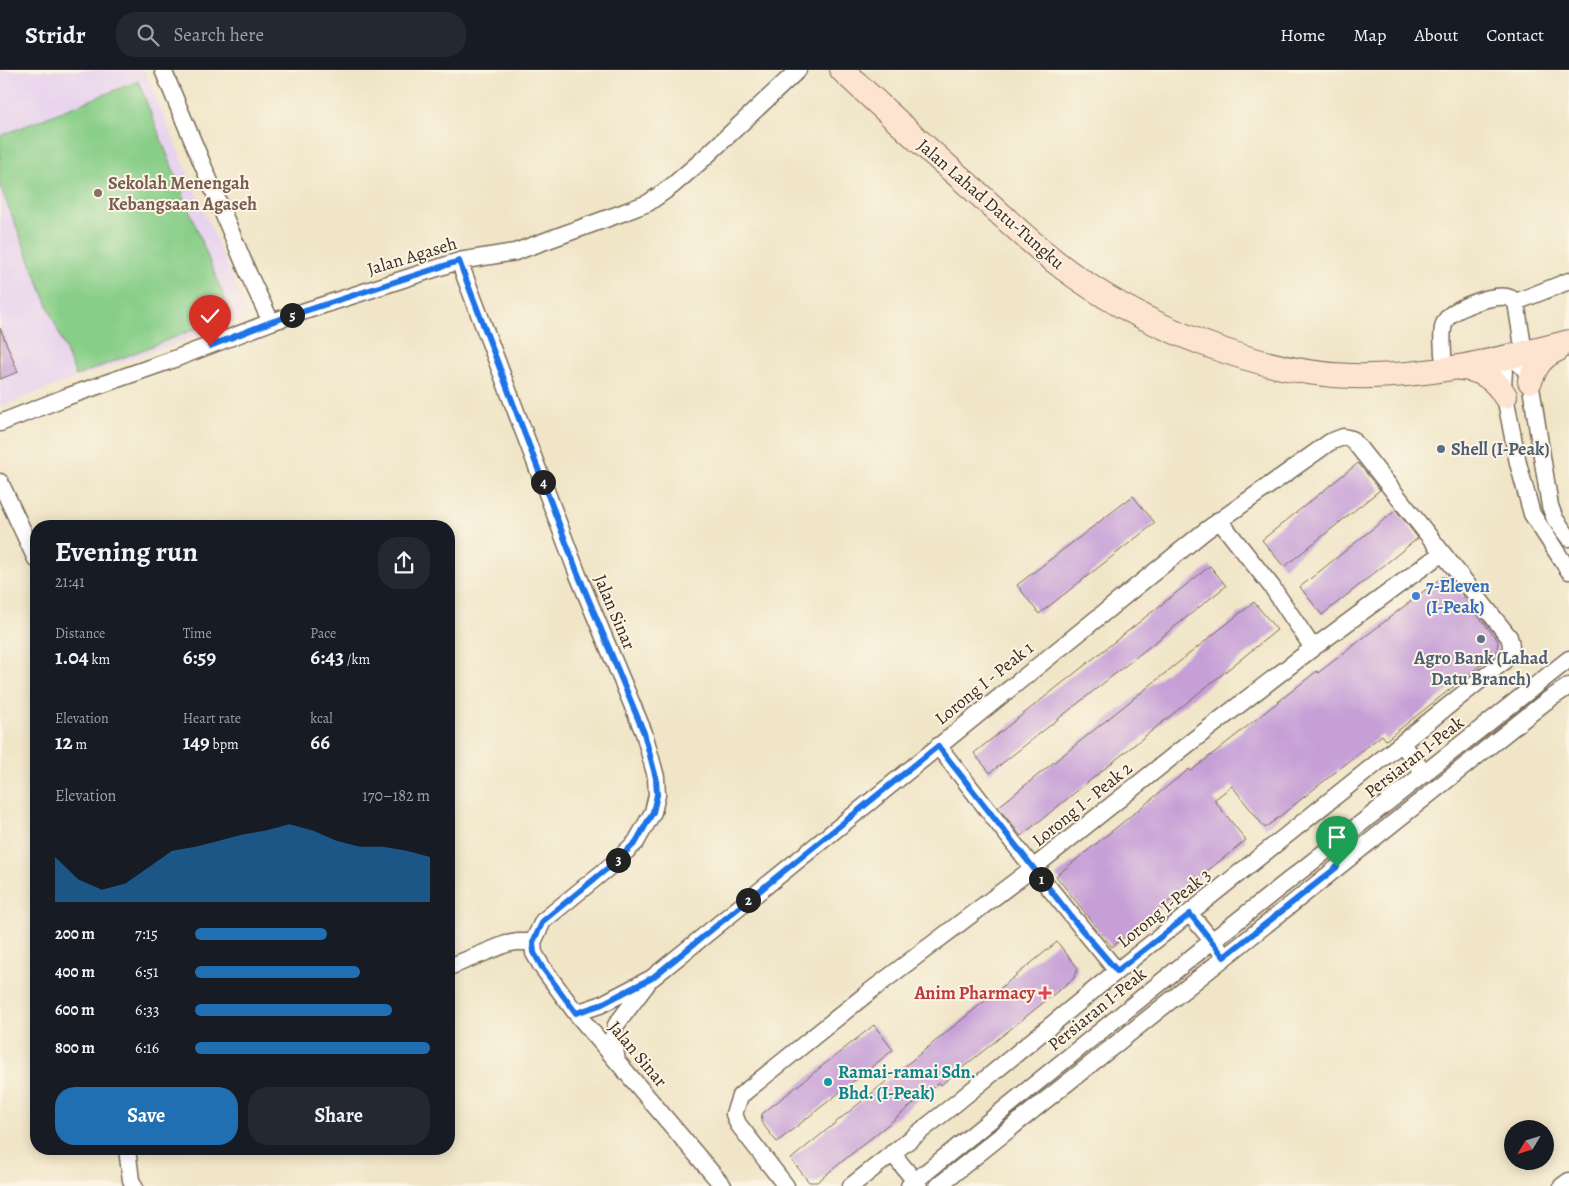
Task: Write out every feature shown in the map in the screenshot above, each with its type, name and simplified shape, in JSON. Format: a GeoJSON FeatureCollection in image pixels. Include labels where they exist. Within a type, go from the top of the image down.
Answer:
{"type":"FeatureCollection","features":[{"type":"Feature","properties":{"kind":"main road","name":"Jalan Lahad Datu-Tungku"},"geometry":{"type":"LineString","coordinates":[[842,70],[999,213],[1076,277],[1134,312],[1153,320],[1221,340],[1272,352],[1375,361],[1446,362],[1517,348],[1545,335],[1569,328]]}},
{"type":"Feature","properties":{"kind":"main road","name":"Jalan Lahad Datu-Tungku"},"geometry":{"type":"LineString","coordinates":[[1446,362],[1479,348],[1517,348],[1569,343]]}},
{"type":"Feature","properties":{"kind":"main road"},"geometry":{"type":"LineString","coordinates":[[1530,381],[1539,360],[1550,352],[1569,343]]}},
{"type":"Feature","properties":{"kind":"main road"},"geometry":{"type":"LineString","coordinates":[[1446,362],[1486,374],[1505,396]]}},
{"type":"Feature","properties":{"kind":"street"},"geometry":{"type":"LineString","coordinates":[[163,70],[249,275],[271,322]]}},
{"type":"Feature","properties":{"kind":"street","name":"Jalan Agaseh"},"geometry":{"type":"LineString","coordinates":[[0,423],[66,396],[169,362],[271,322],[459,261],[515,252],[648,203],[672,186],[701,161],[798,70]]}},
{"type":"Feature","properties":{"kind":"street","name":"Jalan Sinar"},"geometry":{"type":"LineString","coordinates":[[459,261],[575,566],[644,733],[656,778],[657,795],[653,812],[636,842],[614,863],[543,921],[533,942],[534,953],[576,1013],[723,1186]]}},
{"type":"Feature","properties":{"kind":"street"},"geometry":{"type":"LineString","coordinates":[[1516,302],[1569,281]]}},
{"type":"Feature","properties":{"kind":"street"},"geometry":{"type":"LineString","coordinates":[[1446,362],[1444,322],[1451,313],[1465,305],[1500,297],[1510,298],[1516,302]]}},
{"type":"Feature","properties":{"kind":"street"},"geometry":{"type":"LineString","coordinates":[[1516,302],[1519,361],[1530,381],[1550,506],[1555,519],[1569,538]]}},
{"type":"Feature","properties":{"kind":"street"},"geometry":{"type":"LineString","coordinates":[[1517,348],[1506,363],[1503,386],[1518,463],[1532,514],[1569,571]]}},
{"type":"Feature","properties":{"kind":"street","name":"Lorong I - Peak 1"},"geometry":{"type":"LineString","coordinates":[[576,1013],[600,1005],[652,978],[1219,520],[1330,442],[1343,437],[1352,439],[1442,553]]}},
{"type":"Feature","properties":{"kind":"street"},"geometry":{"type":"LineString","coordinates":[[0,482],[30,546]]}},
{"type":"Feature","properties":{"kind":"street"},"geometry":{"type":"LineString","coordinates":[[1219,520],[1272,587],[1313,648]]}},
{"type":"Feature","properties":{"kind":"street","name":"Lorong I-Peak 3"},"geometry":{"type":"LineString","coordinates":[[850,1186],[955,1104],[1117,971],[1503,662],[1511,652],[1512,646],[1509,637],[1442,553]]}},
{"type":"Feature","properties":{"kind":"street","name":"Lorong I - Peak 2"},"geometry":{"type":"LineString","coordinates":[[786,1186],[738,1124],[734,1114],[740,1096],[869,992],[1033,868],[1187,745],[1313,648],[1442,553]]}},
{"type":"Feature","properties":{"kind":"street","name":"Persiaran I-Peak"},"geometry":{"type":"LineString","coordinates":[[915,1184],[1212,941],[1426,774],[1569,659]]}},
{"type":"Feature","properties":{"kind":"street"},"geometry":{"type":"LineString","coordinates":[[938,1186],[1537,708],[1569,686]]}},
{"type":"Feature","properties":{"kind":"street"},"geometry":{"type":"LineString","coordinates":[[1402,744],[1426,774]]}},
{"type":"Feature","properties":{"kind":"street"},"geometry":{"type":"LineString","coordinates":[[938,746],[1033,868],[1117,971]]}},
{"type":"Feature","properties":{"kind":"street"},"geometry":{"type":"LineString","coordinates":[[1190,914],[1224,957]]}},
{"type":"Feature","properties":{"kind":"street"},"geometry":{"type":"LineString","coordinates":[[455,965],[506,944],[533,942]]}},
{"type":"Feature","properties":{"kind":"street","name":"Lorong I - Peak 1"},"geometry":{"type":"LineString","coordinates":[[617,1062],[613,1046],[616,1025],[652,978]]}},
{"type":"Feature","properties":{"kind":"street"},"geometry":{"type":"LineString","coordinates":[[892,1153],[915,1184]]}},
{"type":"Feature","properties":{"kind":"street"},"geometry":{"type":"LineString","coordinates":[[128,1155],[131,1180],[134,1186]]}},
{"type":"Feature","properties":{"kind":"street"},"geometry":{"type":"LineString","coordinates":[[1562,1186],[1569,1181]]}},
{"type":"Feature","properties":{"kind":"shaded area","name":"Sekolah Menengah Kebangsaan Agaseh"},"geometry":{"type":"Polygon","coordinates":[[[0,70],[144,70],[249,317],[0,407],[0,70]]]}},
{"type":"Feature","properties":{"kind":"green space","name":"Sekolah Menengah Kebangsaan Agaseh"},"geometry":{"type":"Polygon","coordinates":[[[138,81],[231,315],[76,376],[0,186],[0,136],[138,81]]]}},
{"type":"Feature","properties":{"kind":"building"},"geometry":{"type":"Polygon","coordinates":[[[0,328],[18,372],[0,379],[0,328]]]}},
{"type":"Feature","properties":{"kind":"building"},"geometry":{"type":"Polygon","coordinates":[[[1358,463],[1380,490],[1284,567],[1262,540],[1358,463]]]}},
{"type":"Feature","properties":{"kind":"building"},"geometry":{"type":"Polygon","coordinates":[[[1133,496],[1155,523],[1039,614],[1017,585],[1133,496]]]}},
{"type":"Feature","properties":{"kind":"building"},"geometry":{"type":"Polygon","coordinates":[[[1396,510],[1418,538],[1322,615],[1300,587],[1396,510]]]}},
{"type":"Feature","properties":{"kind":"building"},"geometry":{"type":"Polygon","coordinates":[[[1210,566],[1226,586],[990,773],[974,753],[1210,566]]]}},
{"type":"Feature","properties":{"kind":"building"},"geometry":{"type":"Polygon","coordinates":[[[1442,577],[1449,578],[1498,641],[1497,652],[1386,740],[1382,735],[1265,828],[1232,786],[1214,800],[1246,840],[1112,947],[1056,876],[1189,769],[1191,771],[1317,671],[1318,673],[1442,577]]]}},
{"type":"Feature","properties":{"kind":"building"},"geometry":{"type":"Polygon","coordinates":[[[1254,602],[1277,630],[1021,836],[998,807],[1254,602]]]}},
{"type":"Feature","properties":{"kind":"building"},"geometry":{"type":"Polygon","coordinates":[[[1057,942],[1078,968],[1074,978],[941,1085],[939,1083],[817,1182],[809,1182],[791,1159],[1057,942]]]}},
{"type":"Feature","properties":{"kind":"building","name":"Ramai-ramai Sdn. Bhd. (I-Peak)"},"geometry":{"type":"Polygon","coordinates":[[[874,1025],[893,1050],[777,1142],[761,1122],[762,1114],[874,1025]]]}},
{"type":"Feature","properties":{"kind":"place","name":"Sekolah Menengah Kebangsaan Agaseh"},"geometry":{"type":"Point","coordinates":[98,193]}},
{"type":"Feature","properties":{"kind":"place","name":"Shell (I-Peak)"},"geometry":{"type":"Point","coordinates":[1441,449]}},
{"type":"Feature","properties":{"kind":"place","name":"7-Eleven (I-Peak)"},"geometry":{"type":"Point","coordinates":[1416,596]}},
{"type":"Feature","properties":{"kind":"place","name":"Agro Bank (Lahad Datu Branch)"},"geometry":{"type":"Point","coordinates":[1481,639]}},
{"type":"Feature","properties":{"kind":"place","name":"Anim Pharmacy"},"geometry":{"type":"Point","coordinates":[1045,993]}},
{"type":"Feature","properties":{"kind":"place","name":"Ramai-ramai Sdn. Bhd. (I-Peak)"},"geometry":{"type":"Point","coordinates":[828,1082]}},
{"type":"Feature","properties":{"kind":"route"},"geometry":{"type":"LineString","coordinates":[[210,346],[271,322],[459,261],[578,574],[644,733],[656,778],[657,795],[653,812],[636,842],[614,863],[543,921],[533,942],[534,953],[542,967],[576,1013],[622,995],[652,978],[938,746],[1077,924],[1117,971],[1190,914],[1224,957],[1337,867]]}}]}
